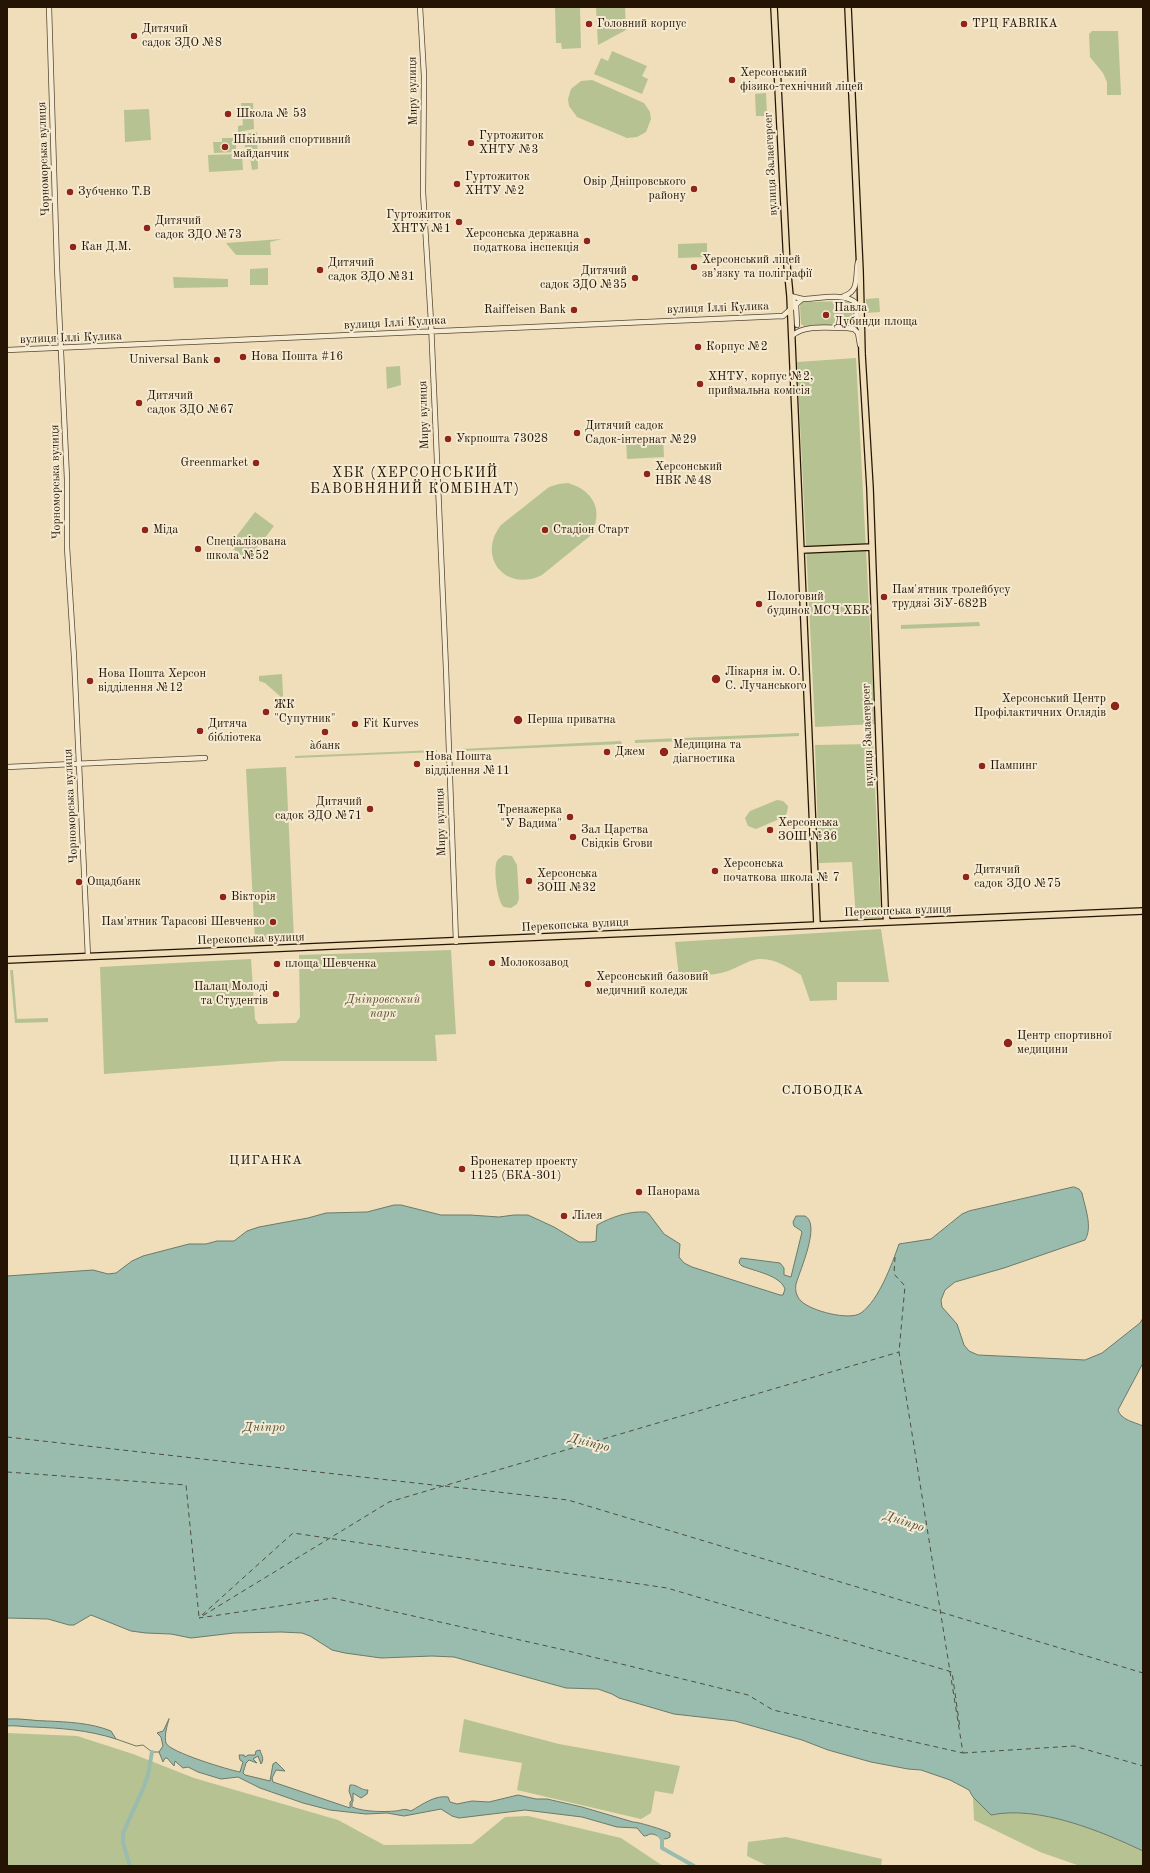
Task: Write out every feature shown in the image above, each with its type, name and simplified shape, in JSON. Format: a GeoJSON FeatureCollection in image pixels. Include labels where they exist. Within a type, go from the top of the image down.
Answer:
{"type":"FeatureCollection","features":[{"type":"Feature","properties":{"kind":"main road","name":"вулиця Залаегерсег"},"geometry":{"type":"LineString","coordinates":[[774,7],[792,336]]}},
{"type":"Feature","properties":{"kind":"main road"},"geometry":{"type":"LineString","coordinates":[[848,7],[859,259]]}},
{"type":"Feature","properties":{"kind":"main road","name":"вулиця Залаегерсег"},"geometry":{"type":"LineString","coordinates":[[859,259],[862,354],[870,488],[884,882],[887,922]]}},
{"type":"Feature","properties":{"kind":"main road"},"geometry":{"type":"LineString","coordinates":[[792,336],[817,925]]}},
{"type":"Feature","properties":{"kind":"main road"},"geometry":{"type":"LineString","coordinates":[[802,550],[872,547]]}},
{"type":"Feature","properties":{"kind":"main road","name":"Перекопська вулиця"},"geometry":{"type":"LineString","coordinates":[[7,960],[456,942],[1143,911]]}},
{"type":"Feature","properties":{"kind":"street","name":"Чорноморська вулиця"},"geometry":{"type":"LineString","coordinates":[[49,7],[67,479],[67,547],[88,957]]}},
{"type":"Feature","properties":{"kind":"street","name":"Миру вулиця"},"geometry":{"type":"LineString","coordinates":[[420,7],[424,76],[423,192],[431,331],[456,942]]}},
{"type":"Feature","properties":{"kind":"street"},"geometry":{"type":"LineString","coordinates":[[842,297],[849,295],[856,287],[859,259]]}},
{"type":"Feature","properties":{"kind":"street"},"geometry":{"type":"LineString","coordinates":[[790,296],[802,298],[842,297],[852,299],[856,303],[857,322],[862,330]]}},
{"type":"Feature","properties":{"kind":"street"},"geometry":{"type":"LineString","coordinates":[[790,296],[796,305],[797,325]]}},
{"type":"Feature","properties":{"kind":"street"},"geometry":{"type":"LineString","coordinates":[[802,298],[783,316],[804,329]]}},
{"type":"Feature","properties":{"kind":"street","name":"вулиця Іллі Кулика"},"geometry":{"type":"LineString","coordinates":[[7,350],[783,316]]}},
{"type":"Feature","properties":{"kind":"street"},"geometry":{"type":"LineString","coordinates":[[847,328],[853,326],[862,316]]}},
{"type":"Feature","properties":{"kind":"street"},"geometry":{"type":"LineString","coordinates":[[792,336],[797,330],[804,329],[854,329],[858,333],[862,354]]}},
{"type":"Feature","properties":{"kind":"street"},"geometry":{"type":"LineString","coordinates":[[7,767],[79,762],[205,758]]}},
{"type":"Feature","properties":{"kind":"green space"},"geometry":{"type":"Polygon","coordinates":[[[596,7],[625,7],[626,30],[598,45],[596,7]]]}},
{"type":"Feature","properties":{"kind":"green space"},"geometry":{"type":"Polygon","coordinates":[[[555,8],[580,8],[581,48],[562,49],[561,43],[556,43],[555,8]]]}},
{"type":"Feature","properties":{"kind":"green space"},"geometry":{"type":"Polygon","coordinates":[[[1092,31],[1118,31],[1121,95],[1107,95],[1107,82],[1103,73],[1090,57],[1089,34],[1092,31]]]}},
{"type":"Feature","properties":{"kind":"green space"},"geometry":{"type":"Polygon","coordinates":[[[612,51],[647,66],[642,76],[648,79],[642,94],[594,74],[601,58],[608,61],[612,51]]]}},
{"type":"Feature","properties":{"kind":"green space"},"geometry":{"type":"Polygon","coordinates":[[[592,80],[644,103],[650,112],[651,119],[646,132],[637,137],[627,138],[577,117],[569,106],[568,99],[571,89],[581,81],[592,80]]]}},
{"type":"Feature","properties":{"kind":"green space"},"geometry":{"type":"Polygon","coordinates":[[[766,93],[767,116],[756,116],[755,94],[766,93]]]}},
{"type":"Feature","properties":{"kind":"green space"},"geometry":{"type":"Polygon","coordinates":[[[241,103],[253,103],[254,129],[238,132],[238,126],[243,125],[241,103]]]}},
{"type":"Feature","properties":{"kind":"green space"},"geometry":{"type":"Polygon","coordinates":[[[149,109],[151,140],[125,142],[124,110],[149,109]]]}},
{"type":"Feature","properties":{"kind":"green space"},"geometry":{"type":"Polygon","coordinates":[[[257,132],[258,169],[252,170],[250,157],[240,135],[257,132]]]}},
{"type":"Feature","properties":{"kind":"green space","name":"Шкільний спортивний майданчик"},"geometry":{"type":"Polygon","coordinates":[[[222,138],[236,138],[236,152],[214,153],[213,142],[222,142],[222,138]]]}},
{"type":"Feature","properties":{"kind":"green space"},"geometry":{"type":"Polygon","coordinates":[[[242,154],[243,170],[209,172],[208,155],[242,154]]]}},
{"type":"Feature","properties":{"kind":"green space"},"geometry":{"type":"Polygon","coordinates":[[[282,239],[270,242],[271,255],[236,255],[226,243],[282,239]]]}},
{"type":"Feature","properties":{"kind":"green space"},"geometry":{"type":"Polygon","coordinates":[[[707,243],[707,257],[678,258],[678,244],[707,243]]]}},
{"type":"Feature","properties":{"kind":"green space"},"geometry":{"type":"Polygon","coordinates":[[[268,268],[268,285],[250,285],[250,269],[268,268]]]}},
{"type":"Feature","properties":{"kind":"green space"},"geometry":{"type":"Polygon","coordinates":[[[173,277],[228,279],[228,287],[174,288],[173,277]]]}},
{"type":"Feature","properties":{"kind":"green space"},"geometry":{"type":"Polygon","coordinates":[[[879,298],[880,312],[866,313],[866,299],[879,298]]]}},
{"type":"Feature","properties":{"kind":"green space"},"geometry":{"type":"Polygon","coordinates":[[[849,301],[852,304],[853,321],[851,324],[804,326],[801,324],[800,306],[802,302],[849,301]]]}},
{"type":"Feature","properties":{"kind":"green space"},"geometry":{"type":"Polygon","coordinates":[[[856,358],[875,724],[815,727],[797,362],[856,358]]]}},
{"type":"Feature","properties":{"kind":"green space"},"geometry":{"type":"Polygon","coordinates":[[[400,366],[401,385],[387,389],[386,367],[400,366]]]}},
{"type":"Feature","properties":{"kind":"green space"},"geometry":{"type":"Polygon","coordinates":[[[663,436],[664,457],[627,459],[626,439],[663,436]]]}},
{"type":"Feature","properties":{"kind":"green space","name":"Стадіон Старт"},"geometry":{"type":"Polygon","coordinates":[[[568,483],[585,491],[591,497],[594,504],[596,519],[590,536],[542,575],[529,579],[517,579],[507,576],[499,569],[493,560],[492,549],[494,537],[501,525],[549,487],[568,483]]]}},
{"type":"Feature","properties":{"kind":"green space"},"geometry":{"type":"Polygon","coordinates":[[[255,512],[274,526],[248,560],[229,546],[255,512]]]}},
{"type":"Feature","properties":{"kind":"green space"},"geometry":{"type":"Polygon","coordinates":[[[979,622],[980,626],[901,629],[901,625],[979,622]]]}},
{"type":"Feature","properties":{"kind":"green space"},"geometry":{"type":"Polygon","coordinates":[[[282,674],[283,696],[281,697],[265,683],[259,681],[259,676],[282,674]]]}},
{"type":"Feature","properties":{"kind":"green space"},"geometry":{"type":"Polygon","coordinates":[[[799,733],[799,736],[635,743],[635,740],[799,733]]]}},
{"type":"Feature","properties":{"kind":"green space"},"geometry":{"type":"Polygon","coordinates":[[[621,741],[622,744],[461,751],[461,749],[621,741]]]}},
{"type":"Feature","properties":{"kind":"green space"},"geometry":{"type":"Polygon","coordinates":[[[873,744],[881,918],[856,919],[852,862],[819,863],[815,745],[873,744]]]}},
{"type":"Feature","properties":{"kind":"green space"},"geometry":{"type":"Polygon","coordinates":[[[437,750],[437,752],[295,758],[295,756],[437,750]]]}},
{"type":"Feature","properties":{"kind":"green space"},"geometry":{"type":"Polygon","coordinates":[[[286,767],[294,939],[255,941],[246,769],[286,767]]]}},
{"type":"Feature","properties":{"kind":"green space"},"geometry":{"type":"Polygon","coordinates":[[[777,800],[783,801],[788,806],[787,813],[784,817],[756,829],[748,826],[745,818],[750,811],[777,800]]]}},
{"type":"Feature","properties":{"kind":"green space"},"geometry":{"type":"Polygon","coordinates":[[[504,855],[512,856],[517,865],[519,899],[517,904],[511,908],[504,907],[502,904],[499,899],[496,885],[495,870],[497,861],[504,855]]]}},
{"type":"Feature","properties":{"kind":"green space"},"geometry":{"type":"Polygon","coordinates":[[[881,929],[889,982],[837,982],[837,1000],[810,1001],[801,975],[771,960],[757,959],[722,973],[704,976],[679,977],[675,942],[881,929]]]}},
{"type":"Feature","properties":{"kind":"green space","name":"Дніпровський парк"},"geometry":{"type":"Polygon","coordinates":[[[451,950],[456,1034],[435,1035],[437,1061],[281,1061],[104,1074],[100,967],[251,959],[255,1019],[258,1024],[296,1023],[300,1017],[299,955],[451,950]]]}},
{"type":"Feature","properties":{"kind":"green space"},"geometry":{"type":"Polygon","coordinates":[[[10,970],[13,970],[17,1019],[48,1018],[48,1022],[15,1023],[10,970]]]}},
{"type":"Feature","properties":{"kind":"green space"},"geometry":{"type":"Polygon","coordinates":[[[464,1719],[559,1744],[680,1766],[673,1794],[655,1791],[651,1813],[641,1819],[517,1790],[522,1763],[459,1752],[464,1719]]]}},
{"type":"Feature","properties":{"kind":"green space"},"geometry":{"type":"Polygon","coordinates":[[[7,1733],[77,1736],[133,1754],[194,1778],[338,1820],[384,1845],[472,1844],[505,1817],[528,1816],[621,1838],[663,1866],[7,1866],[7,1733]]]}},
{"type":"Feature","properties":{"kind":"green space"},"geometry":{"type":"Polygon","coordinates":[[[973,1797],[991,1815],[1009,1813],[1048,1817],[1089,1828],[1127,1843],[1143,1851],[1143,1866],[1080,1866],[1040,1852],[974,1820],[973,1797]]]}},
{"type":"Feature","properties":{"kind":"green space"},"geometry":{"type":"Polygon","coordinates":[[[786,1837],[882,1859],[881,1866],[768,1866],[747,1856],[748,1842],[786,1837]]]}},
{"type":"Feature","properties":{"kind":"water","name":"Дніпро"},"geometry":{"type":"Polygon","coordinates":[[[1074,1187],[1079,1189],[1082,1193],[1086,1211],[1088,1229],[1085,1240],[1004,1268],[955,1282],[945,1290],[941,1300],[942,1307],[957,1324],[964,1345],[969,1351],[978,1355],[1085,1360],[1102,1353],[1140,1323],[1143,1318],[1143,1363],[1118,1410],[1125,1418],[1143,1426],[1143,1851],[1089,1828],[1049,1817],[1009,1813],[991,1815],[973,1797],[969,1790],[950,1780],[921,1770],[871,1762],[735,1721],[674,1714],[619,1698],[598,1689],[566,1688],[454,1657],[432,1656],[381,1658],[345,1653],[332,1650],[310,1636],[302,1633],[234,1633],[191,1638],[171,1634],[131,1631],[91,1615],[74,1625],[48,1619],[7,1618],[7,1276],[93,1270],[108,1274],[116,1273],[132,1261],[143,1256],[189,1244],[234,1241],[247,1231],[259,1227],[308,1218],[326,1213],[367,1212],[394,1205],[401,1205],[441,1215],[499,1217],[528,1215],[554,1227],[579,1242],[596,1241],[597,1225],[608,1219],[620,1215],[646,1212],[664,1234],[680,1244],[679,1257],[684,1263],[692,1267],[783,1295],[785,1289],[778,1280],[766,1274],[742,1266],[739,1263],[740,1259],[780,1263],[784,1268],[784,1275],[791,1277],[802,1232],[794,1226],[793,1222],[796,1216],[805,1216],[809,1221],[811,1228],[808,1248],[796,1284],[797,1295],[801,1301],[813,1308],[830,1314],[848,1316],[861,1313],[874,1300],[893,1261],[899,1244],[931,1239],[962,1214],[969,1211],[1074,1187]]]}},
{"type":"Feature","properties":{"kind":"water"},"geometry":{"type":"Polygon","coordinates":[[[7,1719],[80,1723],[111,1731],[116,1739],[95,1733],[74,1730],[7,1726],[7,1719]]]}},
{"type":"Feature","properties":{"kind":"water"},"geometry":{"type":"Polygon","coordinates":[[[169,1719],[165,1740],[170,1747],[177,1751],[188,1756],[240,1772],[243,1762],[240,1760],[239,1755],[244,1755],[245,1757],[248,1755],[255,1755],[256,1751],[260,1750],[263,1758],[261,1764],[258,1756],[253,1759],[257,1763],[249,1760],[246,1763],[243,1773],[245,1775],[270,1781],[273,1764],[276,1762],[285,1771],[276,1770],[272,1778],[273,1782],[350,1808],[350,1802],[352,1800],[349,1791],[350,1785],[368,1790],[367,1794],[361,1798],[353,1793],[352,1807],[374,1811],[396,1811],[405,1809],[411,1811],[438,1797],[448,1797],[450,1802],[457,1804],[472,1801],[489,1802],[518,1795],[536,1799],[547,1799],[582,1807],[640,1823],[670,1833],[670,1837],[665,1839],[653,1834],[644,1836],[637,1828],[617,1827],[582,1817],[525,1810],[459,1818],[452,1816],[441,1809],[404,1816],[387,1813],[366,1814],[330,1810],[303,1803],[260,1788],[238,1777],[221,1779],[198,1772],[188,1767],[183,1768],[175,1761],[174,1766],[167,1758],[165,1758],[163,1762],[159,1752],[163,1746],[161,1737],[157,1733],[163,1731],[169,1719]]]}},
{"type":"Feature","properties":{"kind":"waterway"},"geometry":{"type":"LineString","coordinates":[[116,1739],[136,1746],[143,1745],[152,1752],[159,1752]]}},
{"type":"Feature","properties":{"kind":"waterway"},"geometry":{"type":"LineString","coordinates":[[130,1866],[123,1843],[123,1833],[143,1789],[148,1775],[152,1752]]}},
{"type":"Feature","properties":{"kind":"waterway"},"geometry":{"type":"LineString","coordinates":[[658,1834],[662,1839],[662,1848],[694,1866]]}},
{"type":"Feature","properties":{"kind":"ferry route"},"geometry":{"type":"LineString","coordinates":[[895,1257],[894,1274],[905,1286],[899,1352],[963,1753],[773,1710],[748,1695],[560,1649],[333,1598],[199,1618],[389,1502],[899,1352]]}},
{"type":"Feature","properties":{"kind":"ferry route"},"geometry":{"type":"LineString","coordinates":[[7,1437],[442,1486]]}},
{"type":"Feature","properties":{"kind":"ferry route"},"geometry":{"type":"LineString","coordinates":[[7,1472],[186,1485],[199,1617]]}},
{"type":"Feature","properties":{"kind":"ferry route"},"geometry":{"type":"LineString","coordinates":[[445,1486],[568,1500],[1143,1673]]}},
{"type":"Feature","properties":{"kind":"ferry route"},"geometry":{"type":"LineString","coordinates":[[202,1615],[293,1533],[667,1588],[952,1672],[960,1728]]}},
{"type":"Feature","properties":{"kind":"ferry route"},"geometry":{"type":"LineString","coordinates":[[963,1753],[1074,1746],[1143,1766]]}},
{"type":"Feature","properties":{"kind":"place","name":"Головний корпус"},"geometry":{"type":"Point","coordinates":[589,24]}},
{"type":"Feature","properties":{"kind":"place","name":"ТРЦ FABRIKA"},"geometry":{"type":"Point","coordinates":[964,24]}},
{"type":"Feature","properties":{"kind":"place","name":"Дитячий садок ЗДО №8"},"geometry":{"type":"Point","coordinates":[134,36]}},
{"type":"Feature","properties":{"kind":"place","name":"Херсонський фізико-технічний ліцей"},"geometry":{"type":"Point","coordinates":[732,80]}},
{"type":"Feature","properties":{"kind":"place","name":"Школа № 53"},"geometry":{"type":"Point","coordinates":[228,114]}},
{"type":"Feature","properties":{"kind":"place","name":"Гуртожиток ХНТУ №3"},"geometry":{"type":"Point","coordinates":[471,143]}},
{"type":"Feature","properties":{"kind":"place","name":"Шкільний спортивний майданчик"},"geometry":{"type":"Point","coordinates":[225,147]}},
{"type":"Feature","properties":{"kind":"place","name":"Гуртожиток ХНТУ №2"},"geometry":{"type":"Point","coordinates":[457,184]}},
{"type":"Feature","properties":{"kind":"place","name":"Овір Дніпровського району"},"geometry":{"type":"Point","coordinates":[694,189]}},
{"type":"Feature","properties":{"kind":"place","name":"Зубченко Т.В"},"geometry":{"type":"Point","coordinates":[70,192]}},
{"type":"Feature","properties":{"kind":"place","name":"Гуртожиток ХНТУ №1"},"geometry":{"type":"Point","coordinates":[459,222]}},
{"type":"Feature","properties":{"kind":"place","name":"Дитячий садок ЗДО №73"},"geometry":{"type":"Point","coordinates":[147,228]}},
{"type":"Feature","properties":{"kind":"place","name":"Херсонська державна податкова інспекція"},"geometry":{"type":"Point","coordinates":[587,241]}},
{"type":"Feature","properties":{"kind":"place","name":"Кан Д.М."},"geometry":{"type":"Point","coordinates":[73,247]}},
{"type":"Feature","properties":{"kind":"place","name":"Херсонський ліцей зв’язку та поліграфії"},"geometry":{"type":"Point","coordinates":[694,267]}},
{"type":"Feature","properties":{"kind":"place","name":"Дитячий садок ЗДО №31"},"geometry":{"type":"Point","coordinates":[320,270]}},
{"type":"Feature","properties":{"kind":"place","name":"Дитячий садок ЗДО №35"},"geometry":{"type":"Point","coordinates":[635,278]}},
{"type":"Feature","properties":{"kind":"place","name":"Raiffeisen Bank"},"geometry":{"type":"Point","coordinates":[574,310]}},
{"type":"Feature","properties":{"kind":"place","name":"Павла Дубинди площа"},"geometry":{"type":"Point","coordinates":[826,315]}},
{"type":"Feature","properties":{"kind":"place","name":"Корпус №2"},"geometry":{"type":"Point","coordinates":[698,347]}},
{"type":"Feature","properties":{"kind":"place","name":"Нова Пошта #16"},"geometry":{"type":"Point","coordinates":[243,357]}},
{"type":"Feature","properties":{"kind":"place","name":"Universal Bank"},"geometry":{"type":"Point","coordinates":[217,360]}},
{"type":"Feature","properties":{"kind":"place","name":"ХНТУ, корпус №2, приймальна комісія"},"geometry":{"type":"Point","coordinates":[700,384]}},
{"type":"Feature","properties":{"kind":"place","name":"Дитячий садок ЗДО №67"},"geometry":{"type":"Point","coordinates":[139,403]}},
{"type":"Feature","properties":{"kind":"place","name":"Дитячий садок Садок-інтернат №29"},"geometry":{"type":"Point","coordinates":[577,433]}},
{"type":"Feature","properties":{"kind":"place","name":"Укрпошта 73028"},"geometry":{"type":"Point","coordinates":[448,439]}},
{"type":"Feature","properties":{"kind":"place","name":"Greenmarket"},"geometry":{"type":"Point","coordinates":[256,463]}},
{"type":"Feature","properties":{"kind":"place","name":"Херсонський НВК №48"},"geometry":{"type":"Point","coordinates":[647,474]}},
{"type":"Feature","properties":{"kind":"place","name":"Міда"},"geometry":{"type":"Point","coordinates":[145,530]}},
{"type":"Feature","properties":{"kind":"place","name":"Стадіон Старт"},"geometry":{"type":"Point","coordinates":[545,530]}},
{"type":"Feature","properties":{"kind":"place","name":"Спеціалізована школа №52"},"geometry":{"type":"Point","coordinates":[198,549]}},
{"type":"Feature","properties":{"kind":"place","name":"Пам'ятник тролейбусу трудязі ЗіУ-682В"},"geometry":{"type":"Point","coordinates":[884,597]}},
{"type":"Feature","properties":{"kind":"place","name":"Пологовий будинок МСЧ ХБК"},"geometry":{"type":"Point","coordinates":[759,604]}},
{"type":"Feature","properties":{"kind":"place","name":"Лікарня ім. О. С. Лучанського"},"geometry":{"type":"Point","coordinates":[716,679]}},
{"type":"Feature","properties":{"kind":"place","name":"Нова Пошта Херсон відділення №12"},"geometry":{"type":"Point","coordinates":[90,681]}},
{"type":"Feature","properties":{"kind":"place","name":"Херсонський Центр Профілактичних Оглядів"},"geometry":{"type":"Point","coordinates":[1115,706]}},
{"type":"Feature","properties":{"kind":"place","name":"ЖК \"Супутник\""},"geometry":{"type":"Point","coordinates":[266,712]}},
{"type":"Feature","properties":{"kind":"place","name":"Перша приватна"},"geometry":{"type":"Point","coordinates":[518,720]}},
{"type":"Feature","properties":{"kind":"place","name":"Fit Kurves"},"geometry":{"type":"Point","coordinates":[355,724]}},
{"type":"Feature","properties":{"kind":"place","name":"Дитяча бібліотека"},"geometry":{"type":"Point","coordinates":[200,731]}},
{"type":"Feature","properties":{"kind":"place","name":"а̀банк"},"geometry":{"type":"Point","coordinates":[325,732]}},
{"type":"Feature","properties":{"kind":"place","name":"Джем"},"geometry":{"type":"Point","coordinates":[607,752]}},
{"type":"Feature","properties":{"kind":"place","name":"Медицина та діагностика"},"geometry":{"type":"Point","coordinates":[664,752]}},
{"type":"Feature","properties":{"kind":"place","name":"Нова Пошта відділення №11"},"geometry":{"type":"Point","coordinates":[417,764]}},
{"type":"Feature","properties":{"kind":"place","name":"Пампинг"},"geometry":{"type":"Point","coordinates":[982,766]}},
{"type":"Feature","properties":{"kind":"place","name":"Дитячий садок ЗДО №71"},"geometry":{"type":"Point","coordinates":[370,809]}},
{"type":"Feature","properties":{"kind":"place","name":"Тренажерка \"У Вадима\""},"geometry":{"type":"Point","coordinates":[570,817]}},
{"type":"Feature","properties":{"kind":"place","name":"Херсонська ЗОШ №36"},"geometry":{"type":"Point","coordinates":[770,830]}},
{"type":"Feature","properties":{"kind":"place","name":"Зал Царства Свідків Єгови"},"geometry":{"type":"Point","coordinates":[573,837]}},
{"type":"Feature","properties":{"kind":"place","name":"Херсонська початкова школа № 7"},"geometry":{"type":"Point","coordinates":[715,871]}},
{"type":"Feature","properties":{"kind":"place","name":"Дитячий садок ЗДО №75"},"geometry":{"type":"Point","coordinates":[966,877]}},
{"type":"Feature","properties":{"kind":"place","name":"Херсонська ЗОШ №32"},"geometry":{"type":"Point","coordinates":[529,881]}},
{"type":"Feature","properties":{"kind":"place","name":"Ощадбанк"},"geometry":{"type":"Point","coordinates":[79,882]}},
{"type":"Feature","properties":{"kind":"place","name":"Вікторія"},"geometry":{"type":"Point","coordinates":[223,897]}},
{"type":"Feature","properties":{"kind":"place","name":"Пам'ятник Тарасові Шевченко"},"geometry":{"type":"Point","coordinates":[273,922]}},
{"type":"Feature","properties":{"kind":"place","name":"Молокозавод"},"geometry":{"type":"Point","coordinates":[492,963]}},
{"type":"Feature","properties":{"kind":"place","name":"площа Шевченка"},"geometry":{"type":"Point","coordinates":[277,964]}},
{"type":"Feature","properties":{"kind":"place","name":"Херсонський базовий медичний коледж"},"geometry":{"type":"Point","coordinates":[588,984]}},
{"type":"Feature","properties":{"kind":"place","name":"Палац Молоді та Студентів"},"geometry":{"type":"Point","coordinates":[276,994]}},
{"type":"Feature","properties":{"kind":"place","name":"Центр спортивної медицини"},"geometry":{"type":"Point","coordinates":[1008,1043]}},
{"type":"Feature","properties":{"kind":"place","name":"Бронекатер проекту 1125 (БКА-301)"},"geometry":{"type":"Point","coordinates":[462,1169]}},
{"type":"Feature","properties":{"kind":"place","name":"Панорама"},"geometry":{"type":"Point","coordinates":[639,1192]}},
{"type":"Feature","properties":{"kind":"place","name":"Лілея"},"geometry":{"type":"Point","coordinates":[564,1216]}},
{"type":"Feature","properties":{"kind":"district","name":"ХБК (ХЕРСОНСЬКИЙ БАВОВНЯНИЙ КОМБІНАТ)"},"geometry":{"type":"Point","coordinates":[415,482]}},
{"type":"Feature","properties":{"kind":"district","name":"СЛОБОДКА"},"geometry":{"type":"Point","coordinates":[823,1091]}},
{"type":"Feature","properties":{"kind":"district","name":"ЦИГАНКА"},"geometry":{"type":"Point","coordinates":[266,1161]}}]}
